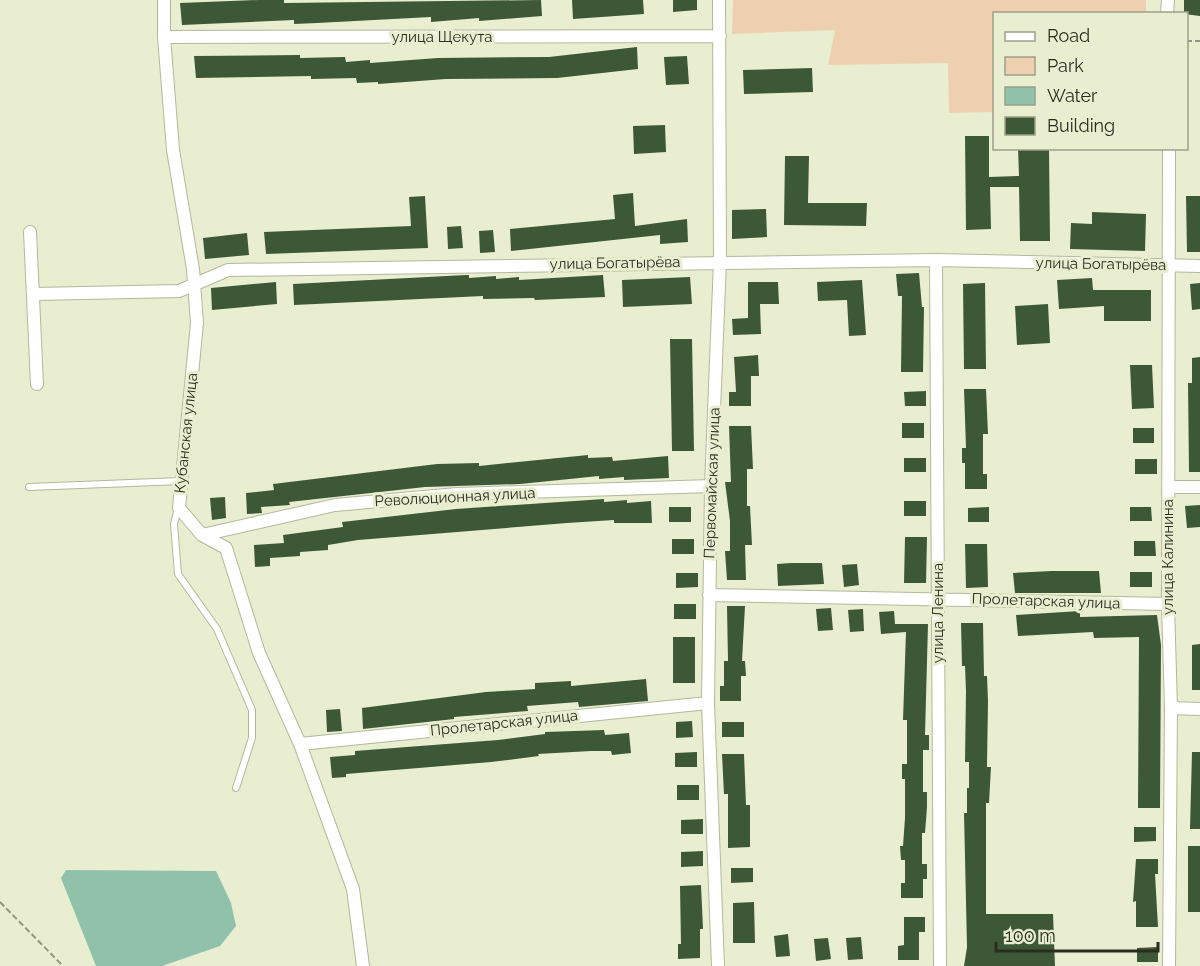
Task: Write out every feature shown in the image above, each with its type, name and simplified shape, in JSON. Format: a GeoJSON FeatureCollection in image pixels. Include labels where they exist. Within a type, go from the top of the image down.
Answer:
{"type":"FeatureCollection","features":[{"type":"Feature","properties":{"kind":"street","name":"Кубанская улица"},"geometry":{"type":"LineString","coordinates":[[164,0],[164,37],[173,150],[194,283],[197,323],[179,508],[202,535],[226,548],[259,653],[300,744],[353,888],[363,966]]}},
{"type":"Feature","properties":{"kind":"street","name":"Первомайская улица"},"geometry":{"type":"LineString","coordinates":[[718,966],[708,703],[711,486],[720,261],[719,0]]}},
{"type":"Feature","properties":{"kind":"street","name":"улица Щекута"},"geometry":{"type":"LineString","coordinates":[[164,37],[720,36]]}},
{"type":"Feature","properties":{"kind":"street","name":"улица Калинина"},"geometry":{"type":"LineString","coordinates":[[1169,150],[1168,604],[1172,708],[1169,966]]}},
{"type":"Feature","properties":{"kind":"street"},"geometry":{"type":"LineString","coordinates":[[30,232],[35,294],[37,384]]}},
{"type":"Feature","properties":{"kind":"street","name":"улица Богатырёва"},"geometry":{"type":"LineString","coordinates":[[35,294],[180,291],[228,270],[720,261],[936,260],[1200,266]]}},
{"type":"Feature","properties":{"kind":"street","name":"улица Ленина"},"geometry":{"type":"LineString","coordinates":[[936,260],[940,966]]}},
{"type":"Feature","properties":{"kind":"street","name":"Революционная улица"},"geometry":{"type":"LineString","coordinates":[[202,535],[335,505],[457,494],[711,486]]}},
{"type":"Feature","properties":{"kind":"street"},"geometry":{"type":"LineString","coordinates":[[1168,487],[1200,487]]}},
{"type":"Feature","properties":{"kind":"street","name":"Пролетарская улица"},"geometry":{"type":"LineString","coordinates":[[709,595],[1168,604]]}},
{"type":"Feature","properties":{"kind":"street","name":"Пролетарская улица"},"geometry":{"type":"LineString","coordinates":[[300,744],[708,703]]}},
{"type":"Feature","properties":{"kind":"street"},"geometry":{"type":"LineString","coordinates":[[1172,708],[1200,709]]}},
{"type":"Feature","properties":{"kind":"lane"},"geometry":{"type":"LineString","coordinates":[[29,488],[182,481]]}},
{"type":"Feature","properties":{"kind":"lane"},"geometry":{"type":"LineString","coordinates":[[179,508],[174,524],[178,574],[217,629],[252,710],[252,738],[236,788]]}},
{"type":"Feature","properties":{"kind":"path"},"geometry":{"type":"LineString","coordinates":[[0,902],[63,966]]}},
{"type":"Feature","properties":{"kind":"green space"},"geometry":{"type":"Polygon","coordinates":[[[733,0],[1146,0],[1146,12],[993,12],[993,112],[949,113],[948,63],[828,65],[835,30],[732,34],[733,0]]]}},
{"type":"Feature","properties":{"kind":"water"},"geometry":{"type":"Polygon","coordinates":[[[66,870],[216,871],[231,903],[236,926],[220,946],[162,966],[96,966],[61,878],[66,870]]]}},
{"type":"Feature","properties":{"kind":"building"},"geometry":{"type":"Polygon","coordinates":[[[284,0],[284,3],[541,0],[542,16],[479,21],[479,18],[431,22],[431,17],[294,24],[294,20],[182,25],[180,3],[284,0]]]}},
{"type":"Feature","properties":{"kind":"building"},"geometry":{"type":"Polygon","coordinates":[[[572,0],[643,0],[644,14],[573,19],[572,0]]]}},
{"type":"Feature","properties":{"kind":"building"},"geometry":{"type":"Polygon","coordinates":[[[673,0],[697,0],[697,10],[673,12],[673,0]]]}},
{"type":"Feature","properties":{"kind":"building"},"geometry":{"type":"Polygon","coordinates":[[[1184,0],[1200,0],[1200,16],[1184,12],[1184,0]]]}},
{"type":"Feature","properties":{"kind":"building"},"geometry":{"type":"Polygon","coordinates":[[[637,47],[638,69],[557,78],[446,79],[378,84],[378,82],[357,83],[356,78],[311,79],[311,76],[196,78],[194,56],[300,55],[300,58],[345,57],[346,62],[370,60],[370,63],[438,58],[549,57],[637,47]]]}},
{"type":"Feature","properties":{"kind":"building"},"geometry":{"type":"Polygon","coordinates":[[[687,56],[689,84],[666,85],[664,57],[687,56]]]}},
{"type":"Feature","properties":{"kind":"building"},"geometry":{"type":"Polygon","coordinates":[[[812,68],[813,92],[744,94],[743,70],[812,68]]]}},
{"type":"Feature","properties":{"kind":"building"},"geometry":{"type":"Polygon","coordinates":[[[665,125],[666,152],[634,154],[633,126],[665,125]]]}},
{"type":"Feature","properties":{"kind":"building"},"geometry":{"type":"Polygon","coordinates":[[[965,136],[989,136],[989,177],[1019,176],[1018,150],[1049,150],[1050,241],[1020,241],[1019,187],[990,187],[991,229],[966,230],[965,136]]]}},
{"type":"Feature","properties":{"kind":"building"},"geometry":{"type":"Polygon","coordinates":[[[785,156],[809,156],[808,203],[867,203],[866,226],[784,225],[785,156]]]}},
{"type":"Feature","properties":{"kind":"building"},"geometry":{"type":"Polygon","coordinates":[[[633,193],[635,226],[687,219],[688,242],[660,244],[660,235],[511,251],[510,229],[615,219],[613,195],[633,193]]]}},
{"type":"Feature","properties":{"kind":"building"},"geometry":{"type":"Polygon","coordinates":[[[425,196],[428,248],[266,254],[264,232],[411,226],[409,197],[425,196]]]}},
{"type":"Feature","properties":{"kind":"building"},"geometry":{"type":"Polygon","coordinates":[[[1186,196],[1200,196],[1200,252],[1187,252],[1186,196]]]}},
{"type":"Feature","properties":{"kind":"building"},"geometry":{"type":"Polygon","coordinates":[[[766,209],[767,237],[732,239],[732,210],[766,209]]]}},
{"type":"Feature","properties":{"kind":"building"},"geometry":{"type":"Polygon","coordinates":[[[1092,212],[1146,214],[1145,251],[1070,249],[1071,223],[1092,224],[1092,212]]]}},
{"type":"Feature","properties":{"kind":"building"},"geometry":{"type":"Polygon","coordinates":[[[461,226],[463,248],[448,249],[447,227],[461,226]]]}},
{"type":"Feature","properties":{"kind":"building"},"geometry":{"type":"Polygon","coordinates":[[[493,230],[495,252],[480,253],[479,231],[493,230]]]}},
{"type":"Feature","properties":{"kind":"building"},"geometry":{"type":"Polygon","coordinates":[[[247,233],[249,255],[205,259],[203,238],[247,233]]]}},
{"type":"Feature","properties":{"kind":"building"},"geometry":{"type":"Polygon","coordinates":[[[919,273],[922,307],[924,307],[923,372],[901,372],[902,296],[898,296],[896,274],[919,273]]]}},
{"type":"Feature","properties":{"kind":"building"},"geometry":{"type":"Polygon","coordinates":[[[469,275],[469,278],[519,277],[519,280],[603,275],[605,297],[535,300],[534,298],[483,299],[483,296],[294,305],[293,284],[469,275]]]}},
{"type":"Feature","properties":{"kind":"building"},"geometry":{"type":"Polygon","coordinates":[[[690,277],[692,304],[623,307],[622,280],[690,277]]]}},
{"type":"Feature","properties":{"kind":"building"},"geometry":{"type":"Polygon","coordinates":[[[1092,278],[1093,290],[1151,290],[1151,321],[1104,321],[1104,306],[1059,309],[1057,280],[1092,278]]]}},
{"type":"Feature","properties":{"kind":"building"},"geometry":{"type":"Polygon","coordinates":[[[862,280],[866,335],[849,336],[847,300],[818,301],[817,282],[862,280]]]}},
{"type":"Feature","properties":{"kind":"building"},"geometry":{"type":"Polygon","coordinates":[[[276,282],[277,304],[212,310],[211,288],[276,282]]]}},
{"type":"Feature","properties":{"kind":"building"},"geometry":{"type":"Polygon","coordinates":[[[748,282],[778,282],[779,304],[760,304],[761,334],[733,335],[732,319],[748,318],[748,282]]]}},
{"type":"Feature","properties":{"kind":"building"},"geometry":{"type":"Polygon","coordinates":[[[985,283],[986,369],[964,369],[963,284],[985,283]]]}},
{"type":"Feature","properties":{"kind":"building"},"geometry":{"type":"Polygon","coordinates":[[[1200,283],[1200,309],[1192,310],[1190,284],[1200,283]]]}},
{"type":"Feature","properties":{"kind":"building"},"geometry":{"type":"Polygon","coordinates":[[[1048,304],[1050,343],[1017,345],[1015,306],[1048,304]]]}},
{"type":"Feature","properties":{"kind":"building"},"geometry":{"type":"Polygon","coordinates":[[[670,339],[692,339],[694,451],[672,451],[670,339]]]}},
{"type":"Feature","properties":{"kind":"building"},"geometry":{"type":"Polygon","coordinates":[[[758,355],[759,376],[751,376],[751,406],[729,406],[729,392],[736,392],[734,357],[758,355]]]}},
{"type":"Feature","properties":{"kind":"building"},"geometry":{"type":"Polygon","coordinates":[[[1200,357],[1200,472],[1189,472],[1188,383],[1192,383],[1192,358],[1200,357]]]}},
{"type":"Feature","properties":{"kind":"building"},"geometry":{"type":"Polygon","coordinates":[[[1130,365],[1152,365],[1154,408],[1132,409],[1130,365]]]}},
{"type":"Feature","properties":{"kind":"building"},"geometry":{"type":"Polygon","coordinates":[[[964,389],[986,389],[988,434],[983,434],[983,474],[987,474],[987,489],[965,489],[965,463],[962,463],[962,448],[966,448],[964,389]]]}},
{"type":"Feature","properties":{"kind":"building"},"geometry":{"type":"Polygon","coordinates":[[[926,391],[926,406],[905,406],[904,392],[926,391]]]}},
{"type":"Feature","properties":{"kind":"building"},"geometry":{"type":"Polygon","coordinates":[[[902,423],[924,423],[924,438],[902,438],[902,423]]]}},
{"type":"Feature","properties":{"kind":"building"},"geometry":{"type":"Polygon","coordinates":[[[729,426],[751,426],[753,469],[747,469],[747,506],[750,506],[752,545],[745,545],[746,580],[727,580],[725,551],[730,551],[730,521],[725,482],[731,482],[729,426]]]}},
{"type":"Feature","properties":{"kind":"building"},"geometry":{"type":"Polygon","coordinates":[[[1133,428],[1154,428],[1154,443],[1133,443],[1133,428]]]}},
{"type":"Feature","properties":{"kind":"building"},"geometry":{"type":"Polygon","coordinates":[[[588,455],[588,458],[612,457],[613,461],[668,456],[669,478],[624,480],[624,477],[599,479],[599,476],[520,484],[425,487],[289,502],[290,505],[261,507],[262,513],[247,514],[246,493],[274,490],[273,484],[437,464],[479,463],[479,466],[588,455]]]}},
{"type":"Feature","properties":{"kind":"building"},"geometry":{"type":"Polygon","coordinates":[[[904,458],[926,458],[926,472],[904,472],[904,458]]]}},
{"type":"Feature","properties":{"kind":"building"},"geometry":{"type":"Polygon","coordinates":[[[1135,459],[1157,459],[1157,474],[1135,474],[1135,459]]]}},
{"type":"Feature","properties":{"kind":"building"},"geometry":{"type":"Polygon","coordinates":[[[225,497],[226,518],[212,520],[210,498],[225,497]]]}},
{"type":"Feature","properties":{"kind":"building"},"geometry":{"type":"Polygon","coordinates":[[[604,499],[604,502],[627,500],[627,503],[651,501],[652,523],[614,523],[614,520],[358,540],[328,545],[328,550],[300,552],[300,556],[270,558],[270,566],[255,567],[254,545],[284,543],[283,535],[343,527],[342,522],[456,509],[604,499]]]}},
{"type":"Feature","properties":{"kind":"building"},"geometry":{"type":"Polygon","coordinates":[[[904,501],[926,501],[926,516],[904,516],[904,501]]]}},
{"type":"Feature","properties":{"kind":"building"},"geometry":{"type":"Polygon","coordinates":[[[1200,505],[1200,527],[1187,528],[1185,506],[1200,505]]]}},
{"type":"Feature","properties":{"kind":"building"},"geometry":{"type":"Polygon","coordinates":[[[669,507],[691,507],[691,522],[669,522],[669,507]]]}},
{"type":"Feature","properties":{"kind":"building"},"geometry":{"type":"Polygon","coordinates":[[[989,507],[989,522],[968,522],[968,508],[989,507]]]}},
{"type":"Feature","properties":{"kind":"building"},"geometry":{"type":"Polygon","coordinates":[[[1130,507],[1151,507],[1152,521],[1130,521],[1130,507]]]}},
{"type":"Feature","properties":{"kind":"building"},"geometry":{"type":"Polygon","coordinates":[[[905,537],[927,537],[926,583],[904,583],[905,537]]]}},
{"type":"Feature","properties":{"kind":"building"},"geometry":{"type":"Polygon","coordinates":[[[672,539],[694,539],[694,554],[672,554],[672,539]]]}},
{"type":"Feature","properties":{"kind":"building"},"geometry":{"type":"Polygon","coordinates":[[[1134,541],[1155,541],[1156,556],[1134,556],[1134,541]]]}},
{"type":"Feature","properties":{"kind":"building"},"geometry":{"type":"Polygon","coordinates":[[[965,544],[987,544],[988,587],[966,588],[965,544]]]}},
{"type":"Feature","properties":{"kind":"building"},"geometry":{"type":"Polygon","coordinates":[[[822,563],[824,584],[778,586],[777,564],[822,563]]]}},
{"type":"Feature","properties":{"kind":"building"},"geometry":{"type":"Polygon","coordinates":[[[857,564],[859,585],[844,587],[842,565],[857,564]]]}},
{"type":"Feature","properties":{"kind":"building"},"geometry":{"type":"Polygon","coordinates":[[[1099,571],[1101,593],[1015,593],[1013,573],[1099,571]]]}},
{"type":"Feature","properties":{"kind":"building"},"geometry":{"type":"Polygon","coordinates":[[[1130,572],[1152,572],[1152,587],[1130,587],[1130,572]]]}},
{"type":"Feature","properties":{"kind":"building"},"geometry":{"type":"Polygon","coordinates":[[[676,573],[698,573],[698,587],[676,588],[676,573]]]}},
{"type":"Feature","properties":{"kind":"building"},"geometry":{"type":"Polygon","coordinates":[[[674,604],[696,604],[696,619],[674,619],[674,604]]]}},
{"type":"Feature","properties":{"kind":"building"},"geometry":{"type":"Polygon","coordinates":[[[727,606],[745,606],[742,661],[745,661],[746,676],[741,676],[741,701],[720,701],[720,686],[724,686],[724,661],[728,661],[727,606]]]}},
{"type":"Feature","properties":{"kind":"building"},"geometry":{"type":"Polygon","coordinates":[[[831,608],[833,630],[818,631],[816,609],[831,608]]]}},
{"type":"Feature","properties":{"kind":"building"},"geometry":{"type":"Polygon","coordinates":[[[863,609],[864,631],[850,632],[848,610],[863,609]]]}},
{"type":"Feature","properties":{"kind":"building"},"geometry":{"type":"Polygon","coordinates":[[[894,611],[895,624],[928,624],[925,735],[929,735],[929,750],[923,750],[923,792],[927,792],[927,807],[925,833],[922,833],[922,864],[927,864],[927,879],[923,879],[923,898],[901,898],[901,883],[905,883],[905,860],[901,860],[900,846],[903,846],[905,818],[905,779],[902,779],[902,764],[907,764],[907,720],[903,720],[906,632],[881,634],[879,612],[894,611]]]}},
{"type":"Feature","properties":{"kind":"building"},"geometry":{"type":"Polygon","coordinates":[[[1080,611],[1080,617],[1157,615],[1161,645],[1160,808],[1138,808],[1139,637],[1094,638],[1093,632],[1018,636],[1016,615],[1080,611]]]}},
{"type":"Feature","properties":{"kind":"building"},"geometry":{"type":"Polygon","coordinates":[[[961,623],[983,623],[984,676],[987,676],[988,701],[987,767],[991,767],[989,803],[986,803],[986,914],[1053,914],[1055,966],[964,966],[967,947],[964,813],[967,813],[969,762],[965,762],[966,691],[965,666],[962,666],[961,623]]]}},
{"type":"Feature","properties":{"kind":"building"},"geometry":{"type":"Polygon","coordinates":[[[673,637],[695,637],[695,683],[673,683],[673,637]]]}},
{"type":"Feature","properties":{"kind":"building"},"geometry":{"type":"Polygon","coordinates":[[[1200,644],[1200,690],[1192,690],[1192,645],[1200,644]]]}},
{"type":"Feature","properties":{"kind":"building"},"geometry":{"type":"Polygon","coordinates":[[[646,679],[648,701],[579,707],[578,702],[527,706],[528,711],[454,717],[454,719],[363,729],[362,708],[486,692],[535,689],[535,683],[571,681],[571,686],[646,679]]]}},
{"type":"Feature","properties":{"kind":"building"},"geometry":{"type":"Polygon","coordinates":[[[340,709],[342,731],[327,732],[326,710],[340,709]]]}},
{"type":"Feature","properties":{"kind":"building"},"geometry":{"type":"Polygon","coordinates":[[[692,721],[693,737],[676,738],[676,722],[692,721]]]}},
{"type":"Feature","properties":{"kind":"building"},"geometry":{"type":"Polygon","coordinates":[[[722,722],[744,722],[744,737],[722,737],[722,722]]]}},
{"type":"Feature","properties":{"kind":"building"},"geometry":{"type":"Polygon","coordinates":[[[604,730],[605,735],[629,733],[631,753],[612,755],[611,751],[591,751],[538,754],[539,756],[491,762],[346,774],[346,777],[332,778],[330,757],[355,755],[355,751],[498,740],[545,734],[545,732],[604,730]]]}},
{"type":"Feature","properties":{"kind":"building"},"geometry":{"type":"Polygon","coordinates":[[[697,752],[697,767],[675,767],[675,753],[697,752]]]}},
{"type":"Feature","properties":{"kind":"building"},"geometry":{"type":"Polygon","coordinates":[[[1192,752],[1200,752],[1200,829],[1190,829],[1192,752]]]}},
{"type":"Feature","properties":{"kind":"building"},"geometry":{"type":"Polygon","coordinates":[[[722,754],[744,754],[746,805],[750,805],[750,847],[728,848],[728,794],[724,794],[722,754]]]}},
{"type":"Feature","properties":{"kind":"building"},"geometry":{"type":"Polygon","coordinates":[[[677,785],[699,785],[699,800],[677,800],[677,785]]]}},
{"type":"Feature","properties":{"kind":"building"},"geometry":{"type":"Polygon","coordinates":[[[703,819],[703,834],[681,834],[681,820],[703,819]]]}},
{"type":"Feature","properties":{"kind":"building"},"geometry":{"type":"Polygon","coordinates":[[[1134,827],[1156,827],[1156,841],[1134,842],[1134,827]]]}},
{"type":"Feature","properties":{"kind":"building"},"geometry":{"type":"Polygon","coordinates":[[[1188,846],[1200,846],[1200,912],[1188,912],[1188,846]]]}},
{"type":"Feature","properties":{"kind":"building"},"geometry":{"type":"Polygon","coordinates":[[[703,851],[703,866],[681,867],[681,852],[703,851]]]}},
{"type":"Feature","properties":{"kind":"building"},"geometry":{"type":"Polygon","coordinates":[[[1136,859],[1158,859],[1158,874],[1155,874],[1158,927],[1136,927],[1136,901],[1133,902],[1136,859]]]}},
{"type":"Feature","properties":{"kind":"building"},"geometry":{"type":"Polygon","coordinates":[[[731,868],[753,868],[753,882],[731,883],[731,868]]]}},
{"type":"Feature","properties":{"kind":"building"},"geometry":{"type":"Polygon","coordinates":[[[701,885],[703,929],[700,929],[700,958],[678,959],[678,944],[681,944],[680,886],[701,885]]]}},
{"type":"Feature","properties":{"kind":"building"},"geometry":{"type":"Polygon","coordinates":[[[754,902],[755,943],[733,943],[733,903],[754,902]]]}},
{"type":"Feature","properties":{"kind":"building"},"geometry":{"type":"Polygon","coordinates":[[[904,917],[925,917],[925,932],[919,932],[919,960],[898,960],[898,946],[904,945],[904,917]]]}},
{"type":"Feature","properties":{"kind":"building"},"geometry":{"type":"Polygon","coordinates":[[[788,934],[790,956],[776,957],[774,936],[788,934]]]}},
{"type":"Feature","properties":{"kind":"building"},"geometry":{"type":"Polygon","coordinates":[[[861,937],[863,959],[848,960],[846,938],[861,937]]]}},
{"type":"Feature","properties":{"kind":"building"},"geometry":{"type":"Polygon","coordinates":[[[828,938],[831,959],[816,961],[814,939],[828,938]]]}},
{"type":"Feature","properties":{"kind":"building"},"geometry":{"type":"Polygon","coordinates":[[[1158,947],[1158,962],[1137,962],[1137,948],[1158,947]]]}}]}
